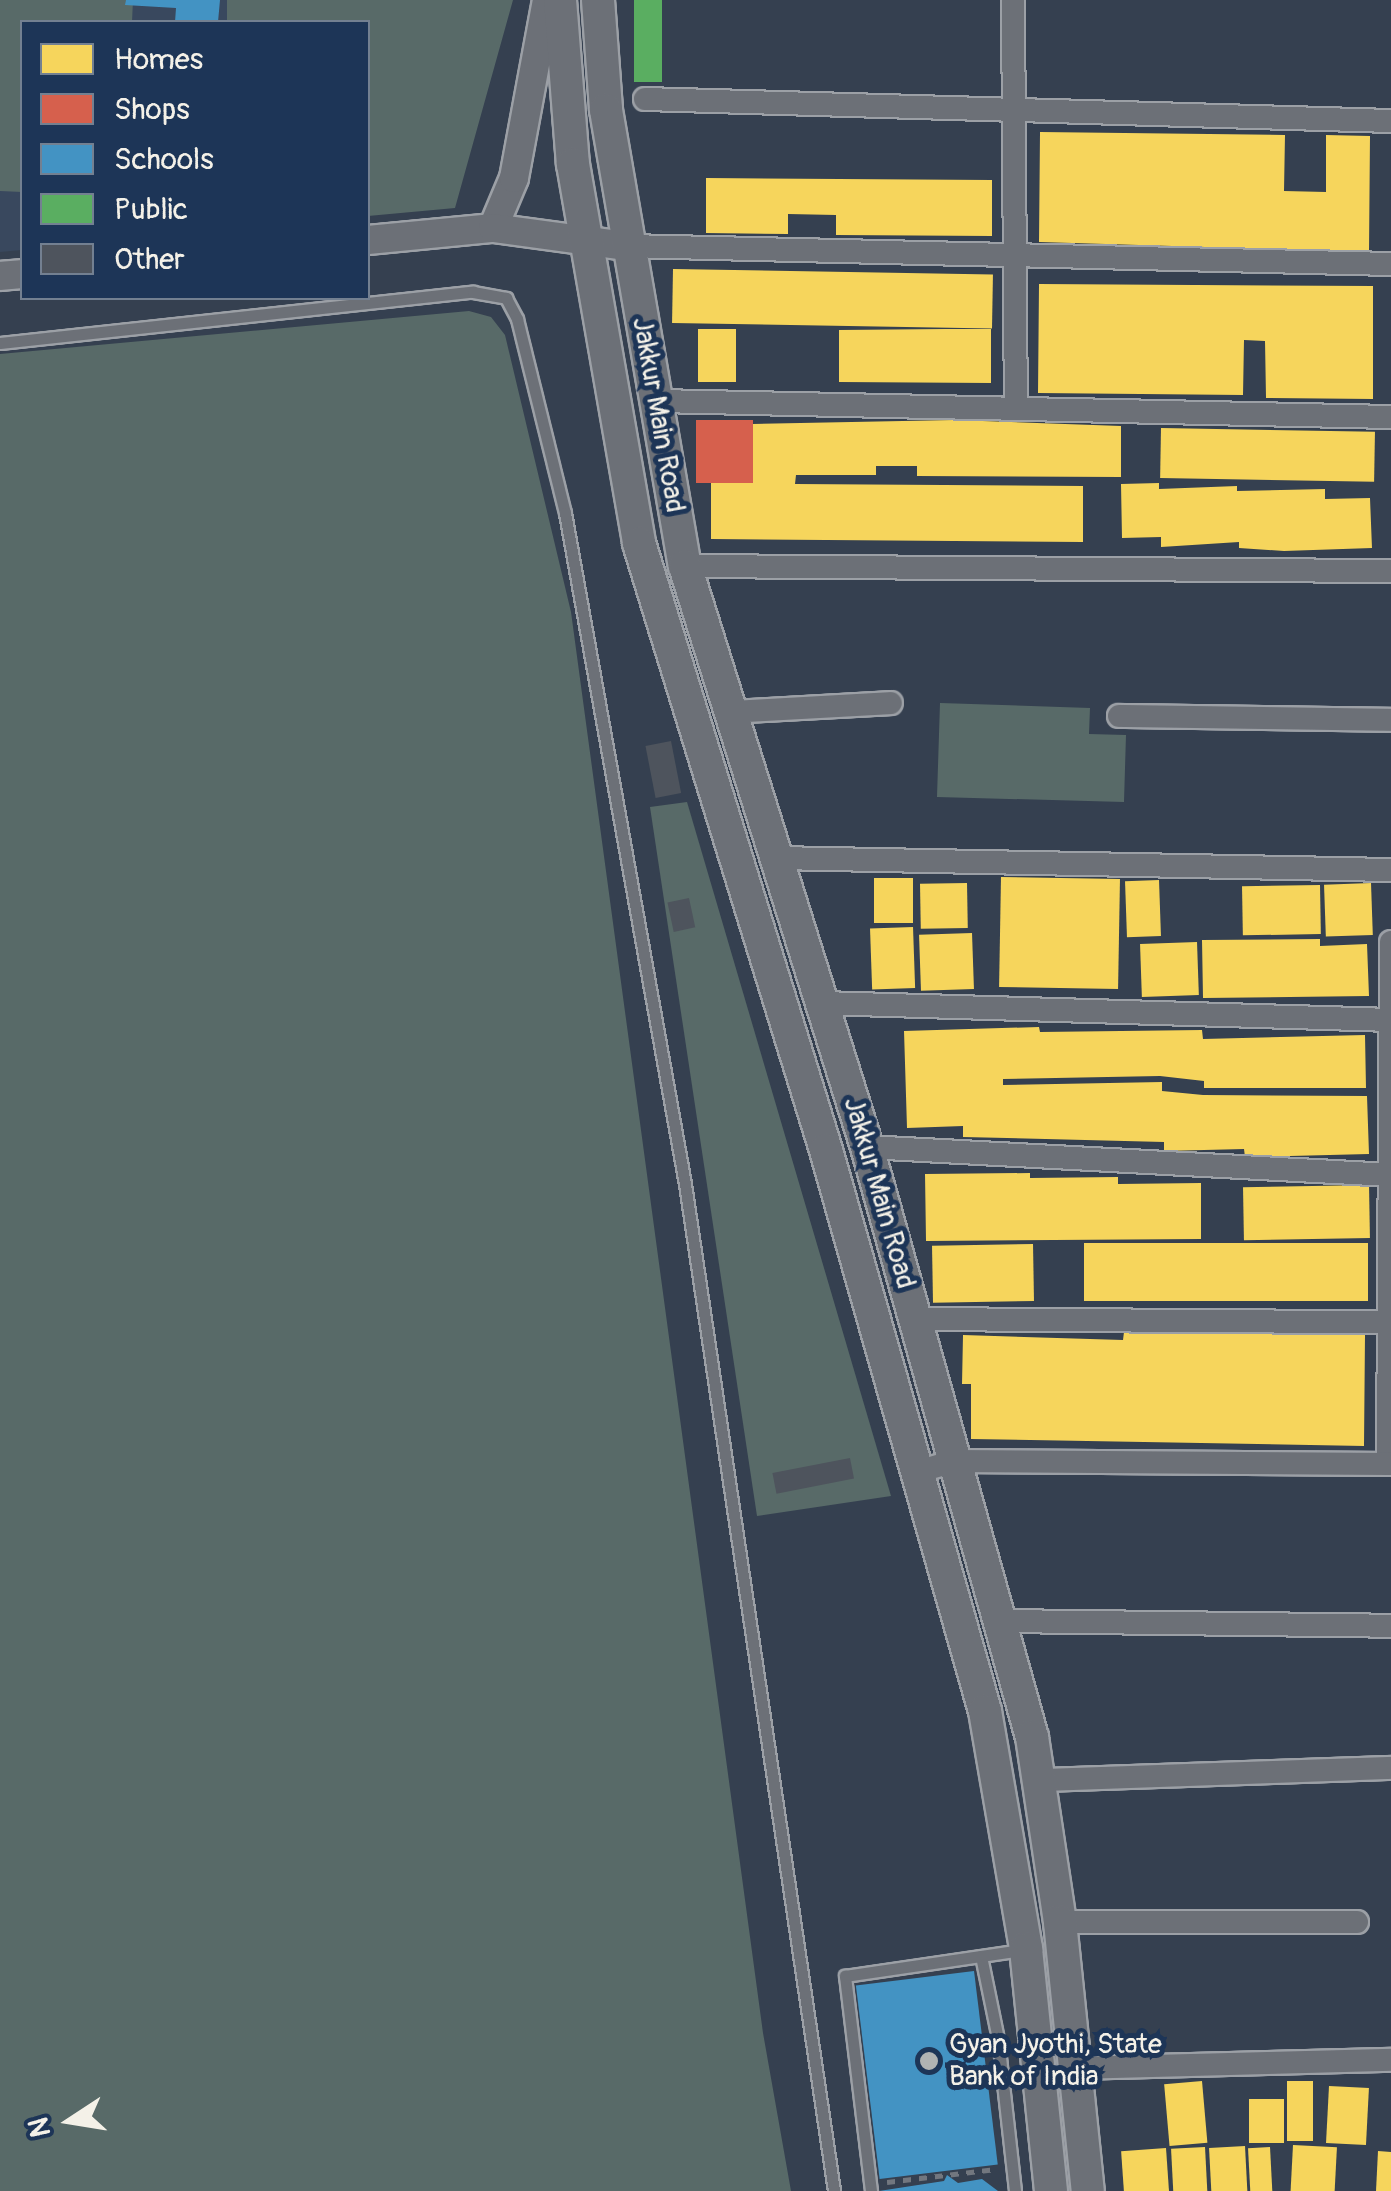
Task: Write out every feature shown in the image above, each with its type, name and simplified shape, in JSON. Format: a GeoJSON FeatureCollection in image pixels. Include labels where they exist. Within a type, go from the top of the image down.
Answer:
{"type":"FeatureCollection","features":[{"type":"Feature","properties":{"kind":"main road","name":"Jakkur Main Road"},"geometry":{"type":"LineString","coordinates":[[560,0],[563,77],[586,243],[639,543],[920,1471],[995,1752],[1026,1949],[1051,2191]]}},
{"type":"Feature","properties":{"kind":"main road","name":"Jakkur Main Road"},"geometry":{"type":"LineString","coordinates":[[598,0],[627,246],[685,566],[867,1146],[1001,1621],[1041,1780],[1077,2068],[1088,2191]]}},
{"type":"Feature","properties":{"kind":"street"},"geometry":{"type":"LineString","coordinates":[[493,228],[514,178],[547,0]]}},
{"type":"Feature","properties":{"kind":"street"},"geometry":{"type":"LineString","coordinates":[[1013,0],[1016,408]]}},
{"type":"Feature","properties":{"kind":"street"},"geometry":{"type":"LineString","coordinates":[[646,100],[1391,121]]}},
{"type":"Feature","properties":{"kind":"street"},"geometry":{"type":"LineString","coordinates":[[370,240],[493,228],[627,246],[1391,264]]}},
{"type":"Feature","properties":{"kind":"street"},"geometry":{"type":"LineString","coordinates":[[657,401],[1391,417]]}},
{"type":"Feature","properties":{"kind":"street"},"geometry":{"type":"LineString","coordinates":[[685,566],[1391,571]]}},
{"type":"Feature","properties":{"kind":"street"},"geometry":{"type":"LineString","coordinates":[[730,712],[891,703]]}},
{"type":"Feature","properties":{"kind":"street"},"geometry":{"type":"LineString","coordinates":[[1118,716],[1391,720]]}},
{"type":"Feature","properties":{"kind":"street"},"geometry":{"type":"LineString","coordinates":[[776,858],[1391,870]]}},
{"type":"Feature","properties":{"kind":"street"},"geometry":{"type":"LineString","coordinates":[[920,1471],[955,1461],[1390,1464],[1391,942]]}},
{"type":"Feature","properties":{"kind":"street"},"geometry":{"type":"LineString","coordinates":[[822,1004],[1391,1020]]}},
{"type":"Feature","properties":{"kind":"street"},"geometry":{"type":"LineString","coordinates":[[867,1146],[1390,1174]]}},
{"type":"Feature","properties":{"kind":"street"},"geometry":{"type":"LineString","coordinates":[[915,1319],[1390,1322]]}},
{"type":"Feature","properties":{"kind":"street"},"geometry":{"type":"LineString","coordinates":[[1001,1621],[1391,1626]]}},
{"type":"Feature","properties":{"kind":"street"},"geometry":{"type":"LineString","coordinates":[[1041,1780],[1391,1768]]}},
{"type":"Feature","properties":{"kind":"street"},"geometry":{"type":"LineString","coordinates":[[1060,1922],[1357,1922]]}},
{"type":"Feature","properties":{"kind":"street"},"geometry":{"type":"LineString","coordinates":[[1077,2068],[1391,2060]]}},
{"type":"Feature","properties":{"kind":"lane"},"geometry":{"type":"LineString","coordinates":[[0,342],[473,292],[506,298],[517,319],[564,512],[685,1184],[834,2191]]}},
{"type":"Feature","properties":{"kind":"lane"},"geometry":{"type":"LineString","coordinates":[[870,2188],[845,1976],[1026,1949]]}},
{"type":"Feature","properties":{"kind":"lane"},"geometry":{"type":"LineString","coordinates":[[981,1956],[1015,2191]]}},
{"type":"Feature","properties":{"kind":"path"},"geometry":{"type":"LineString","coordinates":[[870,2188],[1013,2167]]}},
{"type":"Feature","properties":{"kind":"shaded area"},"geometry":{"type":"Polygon","coordinates":[[[0,0],[227,0],[227,20],[20,20],[20,250],[0,252],[0,0]]]}},
{"type":"Feature","properties":{"kind":"shaded area"},"geometry":{"type":"Polygon","coordinates":[[[0,0],[133,0],[132,20],[20,20],[20,192],[0,191],[0,0]]]}},
{"type":"Feature","properties":{"kind":"shaded area"},"geometry":{"type":"Polygon","coordinates":[[[227,0],[513,0],[455,208],[370,216],[370,20],[227,20],[227,0]]]}},
{"type":"Feature","properties":{"kind":"shaded area"},"geometry":{"type":"Polygon","coordinates":[[[469,311],[491,317],[505,335],[571,612],[763,2033],[791,2191],[0,2191],[0,354],[469,311]]]}},
{"type":"Feature","properties":{"kind":"shaded area"},"geometry":{"type":"Polygon","coordinates":[[[940,703],[1090,708],[1089,734],[1126,735],[1124,802],[937,797],[940,703]]]}},
{"type":"Feature","properties":{"kind":"shaded area"},"geometry":{"type":"Polygon","coordinates":[[[687,802],[891,1496],[757,1516],[650,807],[687,802]]]}},
{"type":"Feature","properties":{"kind":"building: Homes"},"geometry":{"type":"Polygon","coordinates":[[[1040,132],[1285,135],[1284,191],[1326,192],[1326,135],[1370,136],[1369,252],[1039,242],[1040,132]]]}},
{"type":"Feature","properties":{"kind":"building: Homes"},"geometry":{"type":"Polygon","coordinates":[[[706,178],[992,180],[992,236],[836,235],[836,215],[788,214],[788,234],[706,233],[706,178]]]}},
{"type":"Feature","properties":{"kind":"building: Homes"},"geometry":{"type":"Polygon","coordinates":[[[673,269],[993,275],[992,329],[672,323],[673,269]]]}},
{"type":"Feature","properties":{"kind":"building: Homes"},"geometry":{"type":"Polygon","coordinates":[[[1039,284],[1373,286],[1373,399],[1266,398],[1265,341],[1244,340],[1243,395],[1038,393],[1039,284]]]}},
{"type":"Feature","properties":{"kind":"building: Homes"},"geometry":{"type":"Polygon","coordinates":[[[698,329],[736,329],[736,382],[698,382],[698,329]]]}},
{"type":"Feature","properties":{"kind":"building: Homes"},"geometry":{"type":"Polygon","coordinates":[[[991,329],[991,383],[839,382],[839,330],[991,329]]]}},
{"type":"Feature","properties":{"kind":"building: Homes"},"geometry":{"type":"Polygon","coordinates":[[[954,420],[1121,426],[1121,477],[917,476],[917,466],[876,466],[876,475],[796,475],[795,484],[1083,486],[1083,542],[711,539],[711,482],[753,483],[753,424],[954,420]]]}},
{"type":"Feature","properties":{"kind":"building: Homes"},"geometry":{"type":"Polygon","coordinates":[[[1161,428],[1375,432],[1374,482],[1160,478],[1161,428]]]}},
{"type":"Feature","properties":{"kind":"building: Homes"},"geometry":{"type":"Polygon","coordinates":[[[1159,483],[1159,489],[1325,489],[1325,499],[1370,498],[1372,548],[1284,551],[1239,548],[1239,542],[1161,547],[1161,537],[1122,538],[1121,484],[1159,483]]]}},
{"type":"Feature","properties":{"kind":"building: Homes"},"geometry":{"type":"Polygon","coordinates":[[[1001,877],[1120,879],[1118,989],[999,987],[1001,877]]]}},
{"type":"Feature","properties":{"kind":"building: Homes"},"geometry":{"type":"Polygon","coordinates":[[[874,878],[913,878],[913,923],[874,923],[874,878]]]}},
{"type":"Feature","properties":{"kind":"building: Homes"},"geometry":{"type":"Polygon","coordinates":[[[1159,880],[1161,936],[1127,937],[1125,881],[1159,880]]]}},
{"type":"Feature","properties":{"kind":"building: Homes"},"geometry":{"type":"Polygon","coordinates":[[[967,883],[968,928],[921,929],[920,884],[967,883]]]}},
{"type":"Feature","properties":{"kind":"building: Homes"},"geometry":{"type":"Polygon","coordinates":[[[1371,883],[1373,935],[1326,937],[1324,885],[1371,883]]]}},
{"type":"Feature","properties":{"kind":"building: Homes"},"geometry":{"type":"Polygon","coordinates":[[[1320,885],[1321,934],[1243,935],[1242,886],[1320,885]]]}},
{"type":"Feature","properties":{"kind":"building: Homes"},"geometry":{"type":"Polygon","coordinates":[[[913,927],[915,988],[872,989],[870,929],[913,927]]]}},
{"type":"Feature","properties":{"kind":"building: Homes"},"geometry":{"type":"Polygon","coordinates":[[[972,933],[974,989],[921,991],[919,935],[972,933]]]}},
{"type":"Feature","properties":{"kind":"building: Homes"},"geometry":{"type":"Polygon","coordinates":[[[1320,939],[1320,946],[1367,944],[1369,996],[1203,998],[1202,940],[1320,939]]]}},
{"type":"Feature","properties":{"kind":"building: Homes"},"geometry":{"type":"Polygon","coordinates":[[[1197,942],[1199,995],[1142,997],[1140,944],[1197,942]]]}},
{"type":"Feature","properties":{"kind":"building: Homes"},"geometry":{"type":"Polygon","coordinates":[[[1039,1027],[1040,1032],[1202,1030],[1203,1039],[1365,1035],[1366,1088],[1204,1088],[1204,1081],[1160,1076],[1003,1079],[1003,1085],[1162,1082],[1162,1091],[1203,1095],[1367,1096],[1369,1154],[1245,1157],[1244,1149],[1164,1151],[1164,1142],[963,1137],[963,1126],[907,1128],[904,1031],[1039,1027]]]}},
{"type":"Feature","properties":{"kind":"building: Homes"},"geometry":{"type":"Polygon","coordinates":[[[1030,1173],[1030,1178],[1118,1177],[1118,1184],[1201,1183],[1201,1239],[926,1241],[925,1174],[1030,1173]]]}},
{"type":"Feature","properties":{"kind":"building: Homes"},"geometry":{"type":"Polygon","coordinates":[[[1369,1185],[1370,1238],[1244,1240],[1243,1187],[1369,1185]]]}},
{"type":"Feature","properties":{"kind":"building: Homes"},"geometry":{"type":"Polygon","coordinates":[[[1084,1243],[1368,1243],[1368,1301],[1084,1301],[1084,1243]]]}},
{"type":"Feature","properties":{"kind":"building: Homes"},"geometry":{"type":"Polygon","coordinates":[[[1033,1244],[1034,1301],[933,1303],[932,1246],[1033,1244]]]}},
{"type":"Feature","properties":{"kind":"building: Homes"},"geometry":{"type":"Polygon","coordinates":[[[1124,1332],[1365,1335],[1364,1446],[971,1439],[971,1384],[962,1384],[963,1335],[1123,1340],[1124,1332]]]}},
{"type":"Feature","properties":{"kind":"building: Homes"},"geometry":{"type":"Polygon","coordinates":[[[1202,2081],[1207,2143],[1170,2146],[1164,2084],[1202,2081]]]}},
{"type":"Feature","properties":{"kind":"building: Homes"},"geometry":{"type":"Polygon","coordinates":[[[1287,2081],[1313,2081],[1313,2141],[1287,2141],[1287,2081]]]}},
{"type":"Feature","properties":{"kind":"building: Homes"},"geometry":{"type":"Polygon","coordinates":[[[1329,2086],[1369,2088],[1366,2145],[1326,2143],[1329,2086]]]}},
{"type":"Feature","properties":{"kind":"building: Homes"},"geometry":{"type":"Polygon","coordinates":[[[1249,2099],[1284,2099],[1284,2143],[1249,2143],[1249,2099]]]}},
{"type":"Feature","properties":{"kind":"building: Homes"},"geometry":{"type":"Polygon","coordinates":[[[1293,2145],[1337,2147],[1335,2191],[1291,2191],[1293,2145]]]}},
{"type":"Feature","properties":{"kind":"building: Homes"},"geometry":{"type":"Polygon","coordinates":[[[1245,2146],[1247,2191],[1211,2191],[1209,2148],[1245,2146]]]}},
{"type":"Feature","properties":{"kind":"building: Homes"},"geometry":{"type":"Polygon","coordinates":[[[1205,2147],[1207,2191],[1173,2191],[1171,2149],[1205,2147]]]}},
{"type":"Feature","properties":{"kind":"building: Homes"},"geometry":{"type":"Polygon","coordinates":[[[1270,2147],[1272,2191],[1250,2191],[1248,2148],[1270,2147]]]}},
{"type":"Feature","properties":{"kind":"building: Homes"},"geometry":{"type":"Polygon","coordinates":[[[1166,2148],[1169,2191],[1124,2191],[1121,2151],[1166,2148]]]}},
{"type":"Feature","properties":{"kind":"building: Homes"},"geometry":{"type":"Polygon","coordinates":[[[1378,2151],[1391,2152],[1391,2191],[1376,2191],[1378,2151]]]}},
{"type":"Feature","properties":{"kind":"building: Shops"},"geometry":{"type":"Polygon","coordinates":[[[696,420],[753,420],[753,483],[696,483],[696,420]]]}},
{"type":"Feature","properties":{"kind":"building: Schools"},"geometry":{"type":"Polygon","coordinates":[[[126,0],[220,0],[218,20],[175,20],[176,8],[125,5],[126,0]]]}},
{"type":"Feature","properties":{"kind":"building: Schools"},"geometry":{"type":"Polygon","coordinates":[[[974,1971],[998,2165],[880,2179],[856,1986],[974,1971]]]}},
{"type":"Feature","properties":{"kind":"building: Schools"},"geometry":{"type":"Polygon","coordinates":[[[947,2175],[958,2183],[982,2179],[998,2191],[879,2191],[944,2181],[947,2175]]]}},
{"type":"Feature","properties":{"kind":"building: Public"},"geometry":{"type":"Polygon","coordinates":[[[634,0],[662,0],[662,82],[634,82],[634,0]]]}},
{"type":"Feature","properties":{"kind":"building: Other"},"geometry":{"type":"Polygon","coordinates":[[[671,741],[681,793],[656,798],[645,746],[671,741]]]}},
{"type":"Feature","properties":{"kind":"building: Other"},"geometry":{"type":"Polygon","coordinates":[[[689,898],[695,927],[674,932],[667,903],[689,898]]]}},
{"type":"Feature","properties":{"kind":"building: Other"},"geometry":{"type":"Polygon","coordinates":[[[850,1458],[854,1479],[776,1494],[772,1473],[850,1458]]]}},
{"type":"Feature","properties":{"kind":"place","name":"Gyan Jyothi, State Bank of India"},"geometry":{"type":"Point","coordinates":[929,2061]}}]}
